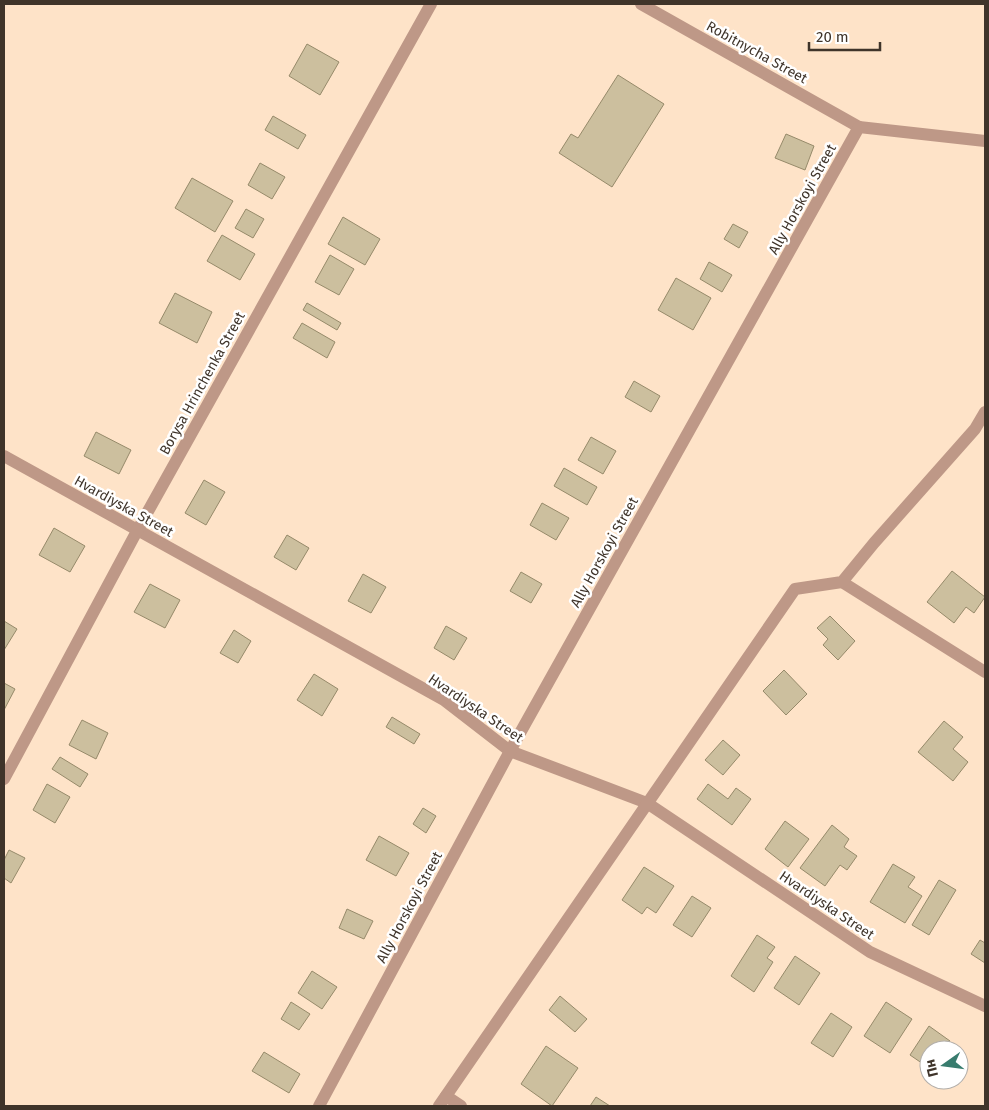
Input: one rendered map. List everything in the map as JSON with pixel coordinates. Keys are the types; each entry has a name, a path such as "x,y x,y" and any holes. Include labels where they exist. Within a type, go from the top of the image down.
{"street":[{"name":"Borysa Hrinchenka Street","path":"4,779 137,531 431,4"},
{"name":"Robitnycha Street","path":"640,4 859,127"},
{"path":"859,127 985,141"},
{"name":"Ally Horskoyi Street","path":"319,1106 510,751 859,127"},
{"path":"842,582 975,429 985,412"},
{"name":"Hvardiyska Street","path":"4,456 444,700 510,751 647,803 870,952 985,1006"},
{"path":"461,1106 443,1101 795,589 842,582 985,672"}],"building":[{"path":"307,44 339,62 320,95 289,76"},
{"path":"618,75 664,104 612,187 559,153 571,134 578,138"},
{"path":"273,116 306,135 298,149 265,130"},
{"path":"786,134 814,146 805,170 775,158"},
{"path":"260,163 285,177 272,199 248,185"},
{"path":"192,178 233,201 215,232 175,208"},
{"path":"246,209 264,219 253,238 235,228"},
{"path":"343,217 380,239 365,265 328,244"},
{"path":"733,224 748,232 739,248 724,239"},
{"path":"222,235 255,254 240,280 207,261"},
{"path":"330,255 354,269 339,295 315,282"},
{"path":"709,262 732,275 722,292 700,279"},
{"path":"676,278 711,298 693,330 658,310"},
{"path":"175,293 212,312 197,343 159,323"},
{"path":"307,303 341,323 337,330 303,310"},
{"path":"302,323 335,342 327,358 293,338"},
{"path":"634,381 660,396 651,412 625,397"},
{"path":"96,432 131,450 119,474 84,456"},
{"path":"591,437 616,451 603,474 578,460"},
{"path":"564,468 597,487 587,505 554,486"},
{"path":"204,480 225,492 206,525 185,513"},
{"path":"542,503 569,518 556,540 530,525"},
{"path":"54,528 85,546 70,572 39,555"},
{"path":"287,535 309,548 296,570 274,557"},
{"path":"952,571 985,597 974,613 966,607 954,623 927,602"},
{"path":"521,572 542,584 531,603 510,591"},
{"path":"363,574 386,587 371,613 348,601"},
{"path":"150,584 180,600 165,628 134,612"},
{"path":"830,616 855,641 838,660 823,645 828,639 817,628"},
{"path":"4,621 17,629 4,650"},
{"path":"446,626 467,638 454,660 434,648"},
{"path":"234,630 251,641 238,663 220,653"},
{"path":"784,670 807,694 786,715 763,691"},
{"path":"314,674 338,689 322,716 297,700"},
{"path":"4,683 15,689 4,710"},
{"path":"392,717 420,734 414,744 386,727"},
{"path":"82,720 108,733 96,759 69,745"},
{"path":"944,721 963,737 953,749 968,762 953,781 918,752"},
{"path":"723,740 740,755 723,775 705,760"},
{"path":"60,757 88,774 80,787 52,769"},
{"path":"47,784 70,797 55,823 33,810"},
{"path":"708,784 728,799 736,788 751,799 732,825 697,799"},
{"path":"423,808 436,816 426,833 413,824"},
{"path":"785,821 809,839 788,867 765,849"},
{"path":"832,825 849,839 844,847 857,856 847,870 840,865 825,886 800,868"},
{"path":"379,836 409,853 396,876 366,860"},
{"path":"9,850 25,858 11,883 4,878 4,860"},
{"path":"893,864 915,877 908,887 922,896 905,923 870,902"},
{"path":"644,867 674,886 656,913 647,907 642,914 622,900"},
{"path":"939,880 956,890 929,935 912,925"},
{"path":"692,896 711,908 692,937 673,925"},
{"path":"347,909 373,921 364,939 339,928"},
{"path":"757,935 775,947 767,958 773,962 754,992 731,976"},
{"path":"980,940 985,943 985,963 971,954"},
{"path":"795,956 820,973 799,1005 774,988"},
{"path":"312,971 337,987 322,1009 298,993"},
{"path":"560,996 587,1019 575,1032 549,1010"},
{"path":"291,1002 310,1014 299,1030 281,1019"},
{"path":"886,1002 912,1019 890,1053 864,1036"},
{"path":"831,1013 852,1027 833,1057 811,1043"},
{"path":"929,1026 949,1040 920,1040"},
{"path":"919,1041 919,1061 910,1055"},
{"path":"546,1046 578,1068 552,1106 521,1084"},
{"path":"264,1052 300,1074 289,1093 252,1071"},
{"path":"596,1097 610,1106 590,1106"}]}
